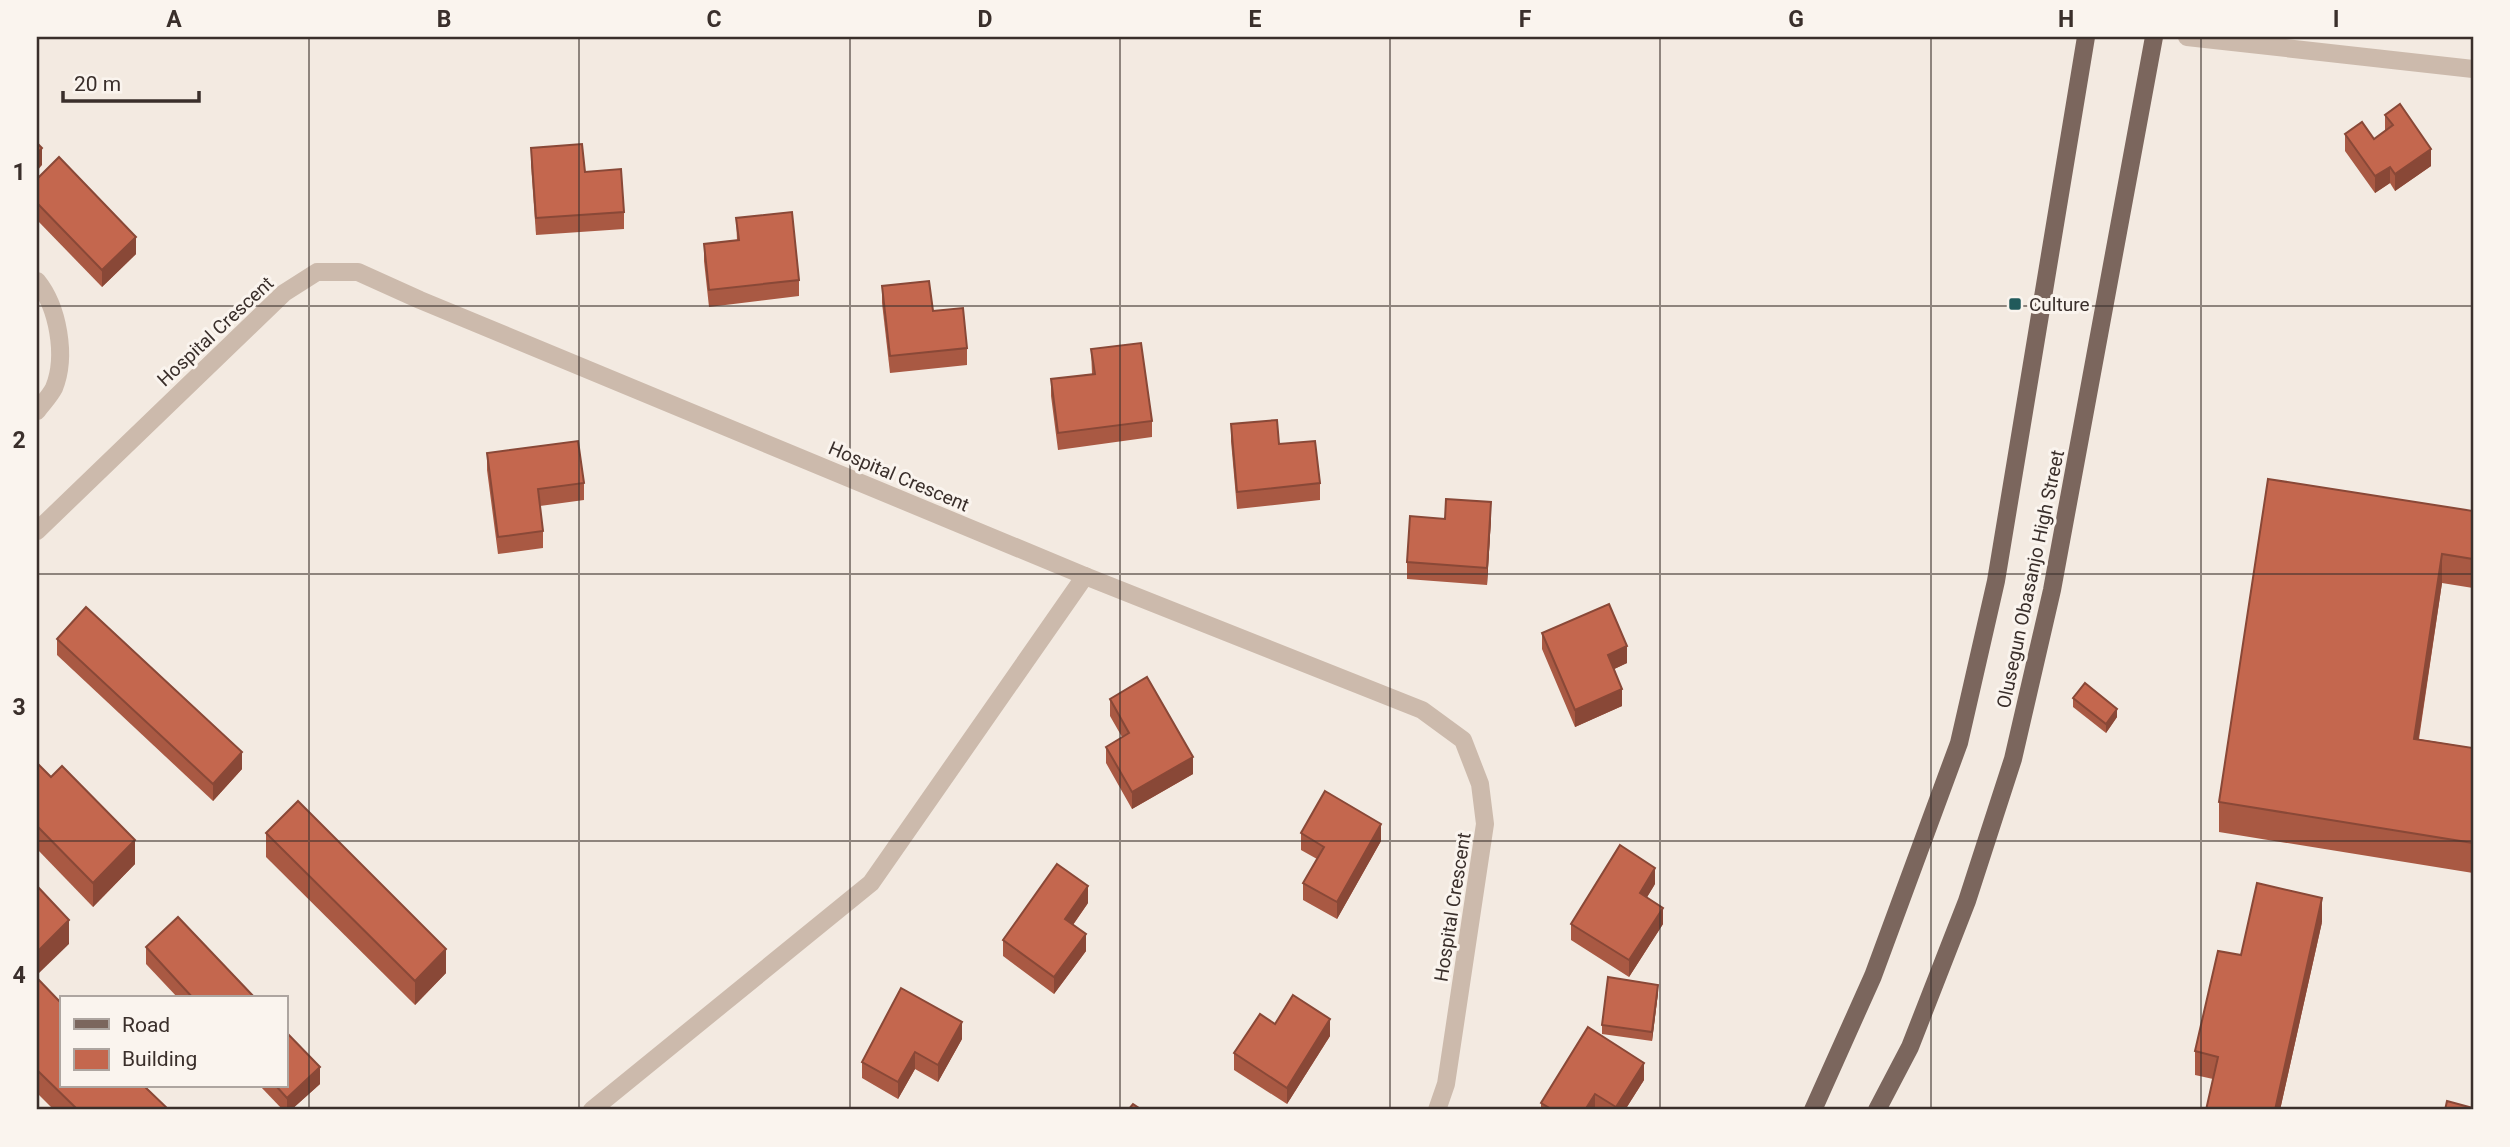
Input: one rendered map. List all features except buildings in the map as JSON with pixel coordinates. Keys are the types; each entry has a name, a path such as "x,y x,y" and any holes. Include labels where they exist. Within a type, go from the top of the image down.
{"main road":[{"name":"Olusegun Obasanjo High Street","path":"1814,1110 1872,976 1959,743 1996,581 2086,37"},
{"name":"Olusegun Obasanjo High Street","path":"1877,1110 1910,1047 1967,901 2013,760 2052,590 2154,37"}],"street":[{"path":"2187,37 2473,69"},
{"name":"Hospital Crescent","path":"37,531 284,293 317,272 358,272 432,306 1085,576 1422,709 1463,740 1480,784 1485,824 1446,1084 1437,1110"},
{"path":"37,281 57,324 61,356 53,389 37,411"},
{"path":"592,1110 871,883 1085,576"}],"place":[{"name":"Culture","path":"2015,304"}]}
